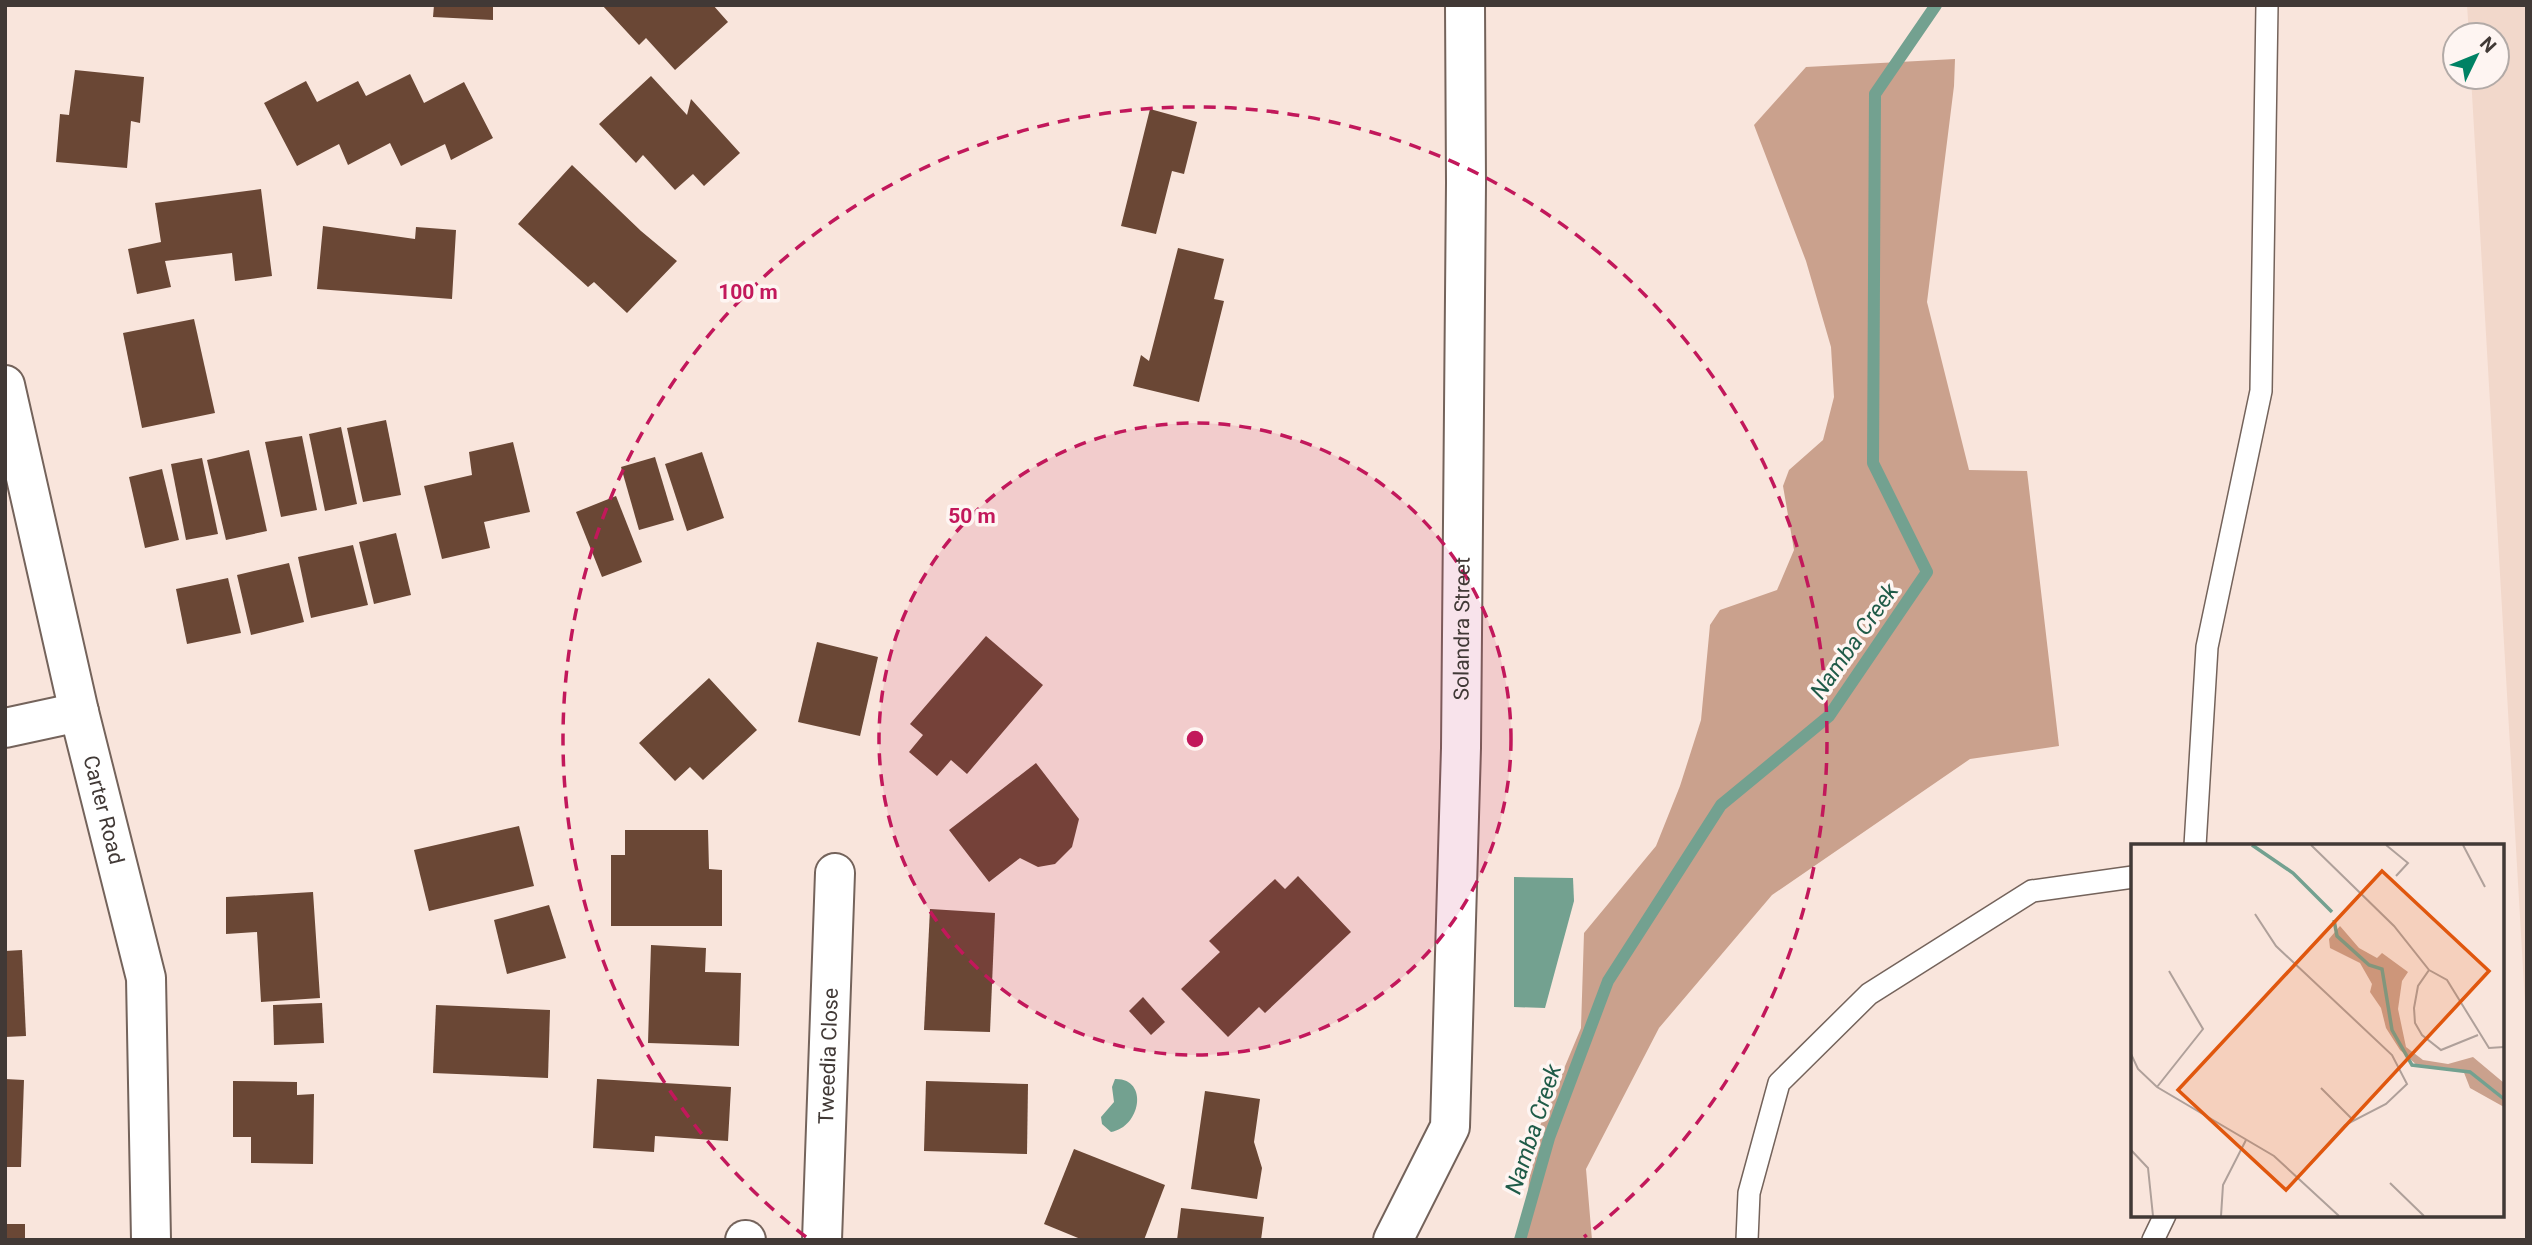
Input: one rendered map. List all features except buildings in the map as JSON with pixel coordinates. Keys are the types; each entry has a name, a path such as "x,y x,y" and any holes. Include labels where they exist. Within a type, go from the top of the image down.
{"street":[{"name":"Solandra Street","path":"1393,1240 1450,1126 1461,748 1465,5"},
{"name":"Carter Road","path":"5,385 79,712 146,978 151,1240"},
{"path":"5,728 79,712"},
{"name":"Tweedia Close","path":"822,1240 835,873"}],"lane":[{"path":"2195,844 2207,647 2261,391 2267,5"},
{"path":"1746,1240 1749,1193 1779,1083 1869,994 2032,891 2131,877"},
{"path":"2153,1240 2164,1217"}],"shaded area":[{"path":"2467,5 2527,5 2527,1037 2472,91 2511,91 2511,21 2468,21"},
{"path":"1955,59 1927,302 1969,470 2027,471 2059,746 1970,759 1772,895 1659,1028 1586,1169 1592,1240 1524,1240 1532,1145 1581,1028 1584,933 1656,846 1680,786 1701,720 1710,625 1720,610 1777,590 1794,550 1783,486 1789,470 1823,440 1834,397 1831,347 1806,261 1754,125 1806,67"},
{"path":"1514,877 1573,878 1574,901 1545,1008 1514,1007"},
{"path":"1115,1079 1126,1081 1133,1086 1137,1103 1129,1121 1111,1132 1102,1124 1101,1117 1114,1102 1112,1087"}],"waterway":[{"name":"Namba Creek","path":"1520,1240 1549,1138 1608,981 1721,805 1829,716 1927,572 1873,463 1875,94 1936,5"}]}
